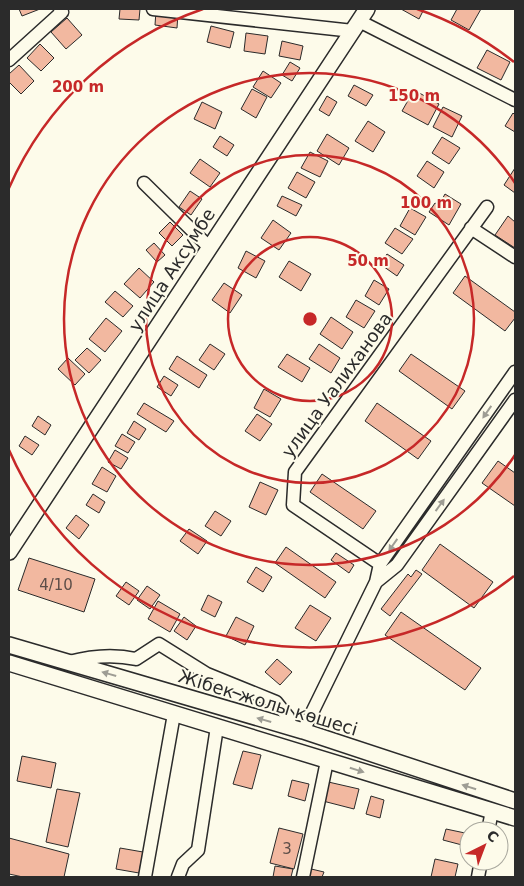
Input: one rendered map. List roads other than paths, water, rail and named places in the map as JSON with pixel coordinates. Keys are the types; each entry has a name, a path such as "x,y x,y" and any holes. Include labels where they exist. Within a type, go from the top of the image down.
{"main road":[{"name":"улица Аксумбе","path":"9,552 360,20"},
{"name":"Жібек жолы көшесі","path":"9,645 297,729 515,801"},
{"path":"9,663 515,818"}],"street":[{"path":"9,60 62,12 60,9"},
{"path":"153,9 360,20 515,100"},
{"path":"144,182 210,248"},
{"name":"улица Уалиханова","path":"380,564 293,505 295,472 487,206"},
{"path":"471,228 515,257"},
{"path":"69,662 84,658 121,656 136,659 160,644 207,674 276,702 297,729 376,582 380,564 515,372"},
{"path":"376,582 397,566 515,400"},
{"path":"146,877 174,714"},
{"path":"178,877 183,864 198,850 217,727"},
{"path":"303,877 327,761"},
{"path":"490,821 492,811"}]}
